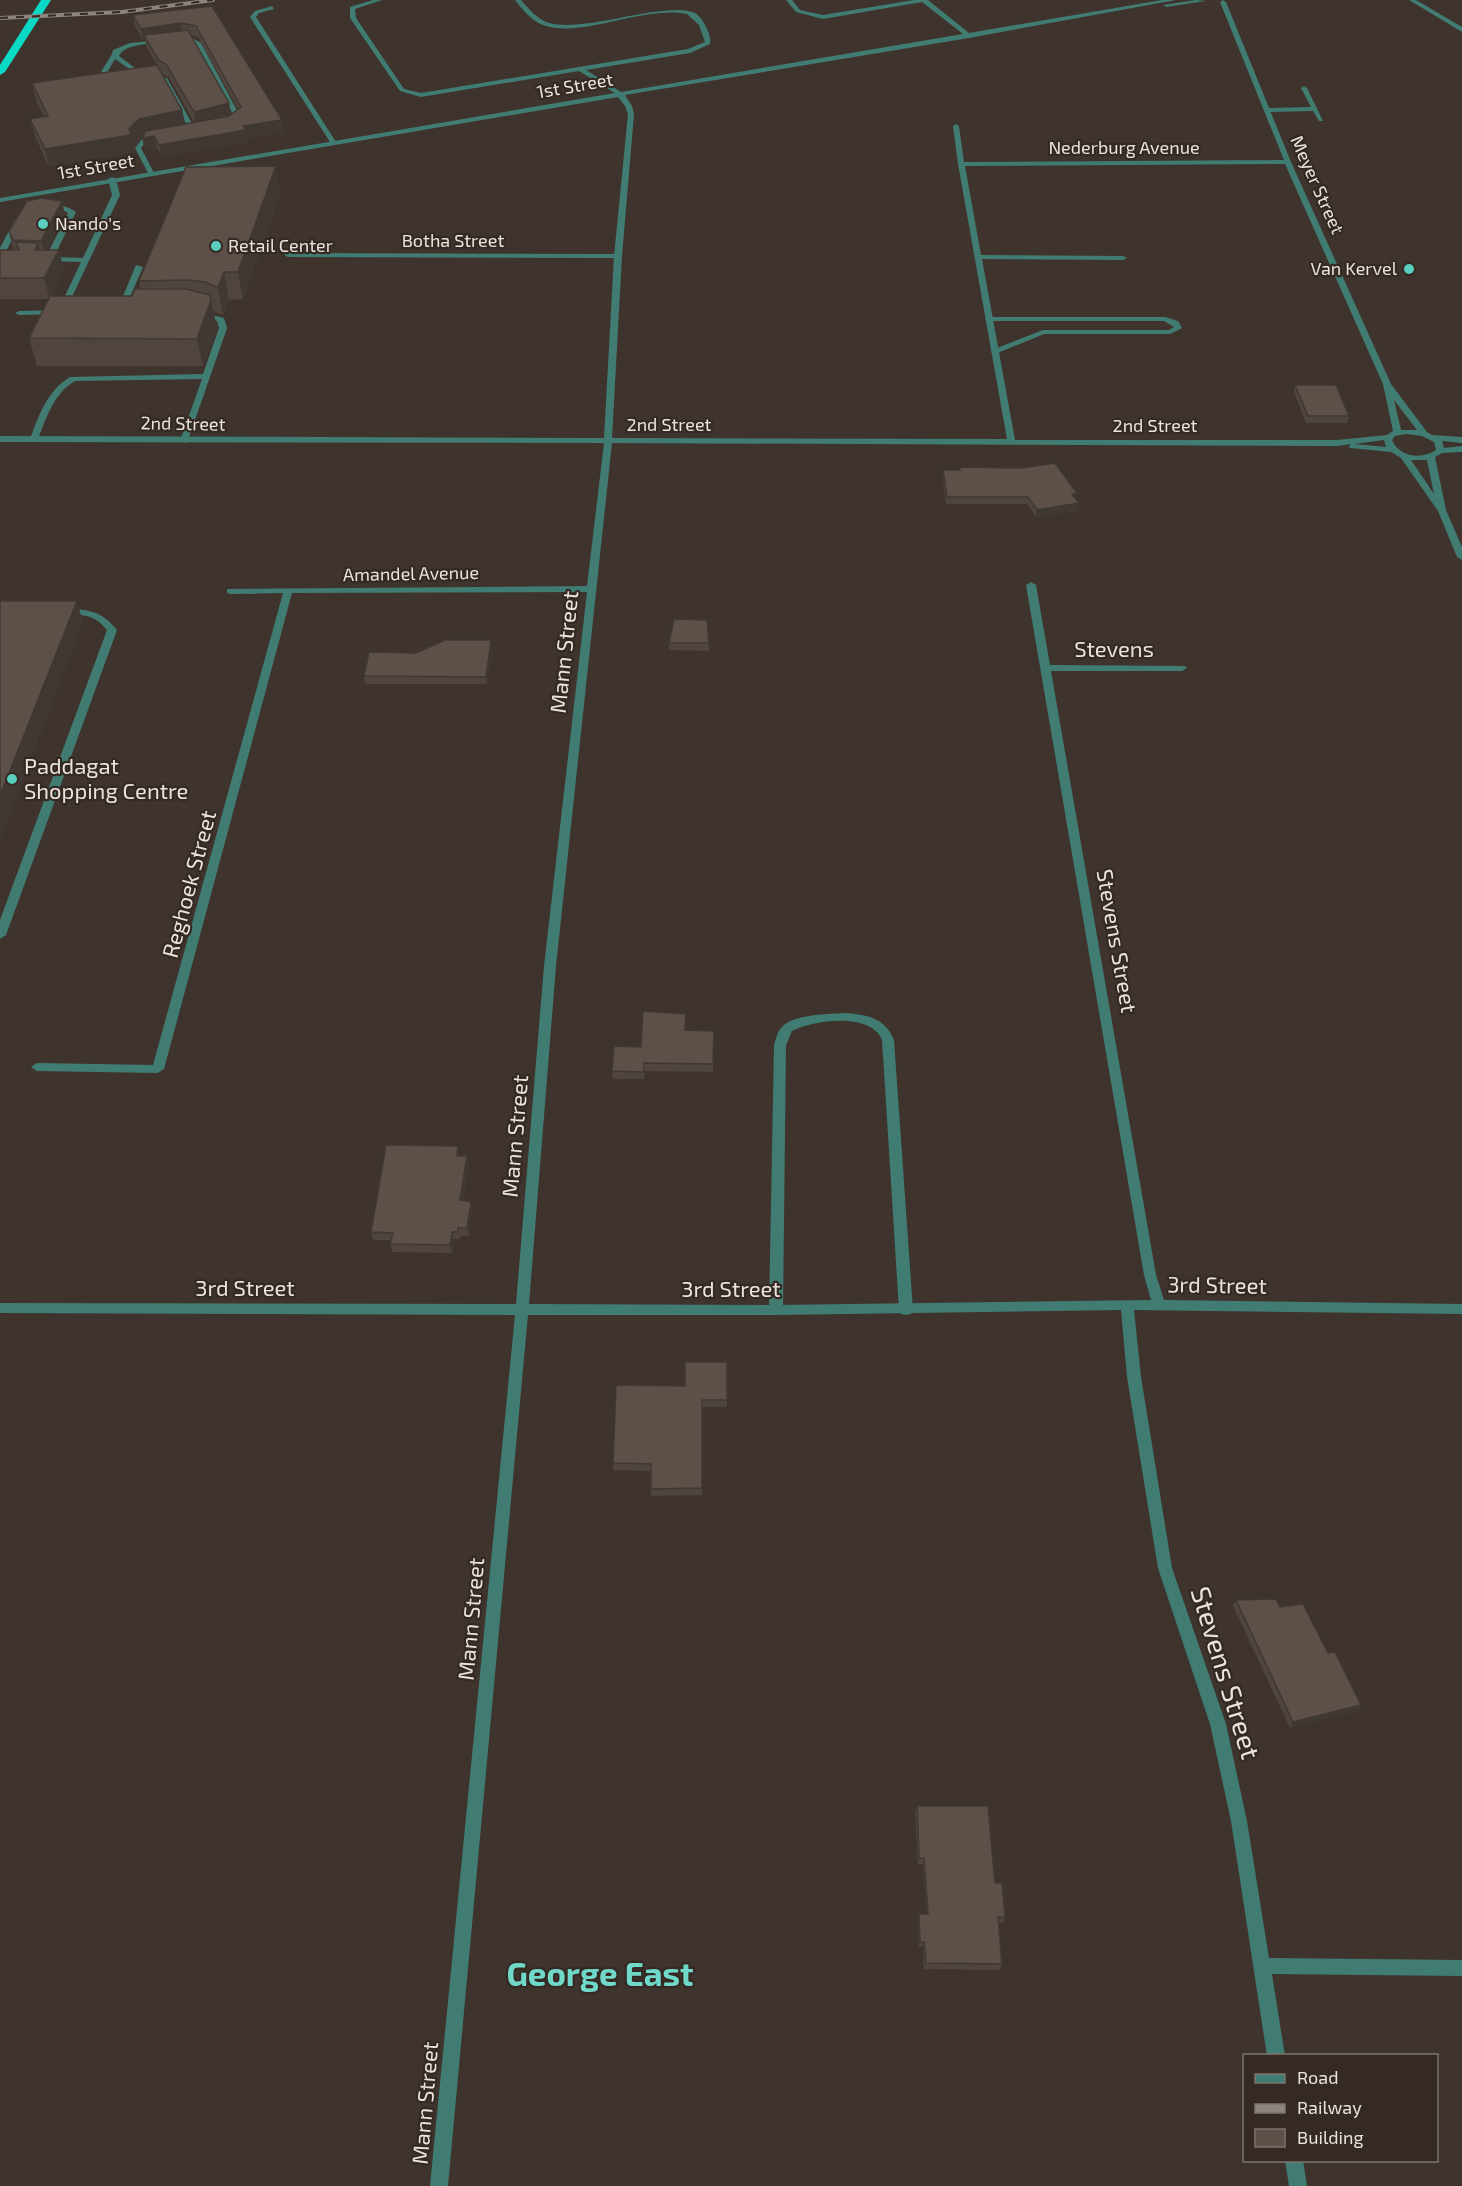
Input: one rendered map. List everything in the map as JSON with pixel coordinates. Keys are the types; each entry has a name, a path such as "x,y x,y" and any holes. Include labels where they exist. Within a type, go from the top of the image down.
{"highway":[{"path":"0,72 44,3"}],"street":[{"path":"379,0 355,5 352,8 353,18 396,84 409,93 429,94 690,51 708,43 708,36 696,16 684,11 663,11 567,27 541,23 518,0"},
{"path":"789,0 798,11 823,17 924,0 969,36"},
{"name":"1st Street","path":"1156,5 1173,0"},
{"path":"1412,0 1462,30"},
{"name":"Meyer Street","path":"1204,1 1220,11 1235,30"},
{"name":"1st Street","path":"0,200 112,179 1156,5 1226,1"},
{"name":"Meyer Street","path":"1226,1 1235,30 1288,162 1388,384 1428,435 1438,441 1440,451"},
{"path":"273,8 257,12 253,17 333,142"},
{"path":"124,79 109,80 101,77 115,51 135,44 183,38 194,39 238,118 235,122 221,125"},
{"path":"115,51 116,57 133,69 156,75 169,84 192,129"},
{"path":"580,69 619,94"},
{"path":"135,78 156,75"},
{"path":"1304,88 1321,120"},
{"name":"Mann Street","path":"439,2186 522,1310 550,966 608,441 618,256 631,114 630,106 619,94"},
{"path":"1267,110 1315,109"},
{"path":"956,126 1011,441"},
{"path":"183,131 202,128"},
{"path":"151,173 138,148 145,139 164,134"},
{"name":"Nederburg Avenue","path":"961,164 1288,162"},
{"path":"87,302 67,300 116,195 112,179"},
{"path":"42,207 66,208 72,212 49,259"},
{"path":"10,259 0,256 21,214"},
{"name":"Botha Street","path":"288,255 618,256"},
{"path":"978,257 1123,258"},
{"path":"39,259 86,260"},
{"path":"102,302 116,301 126,297 139,267"},
{"path":"19,313 65,312"},
{"path":"184,441 223,328 221,320 215,316 192,312"},
{"path":"989,319 1165,319 1175,323 1178,328 1170,332 1039,333 995,352"},
{"path":"34,439 48,402 60,387 73,379 207,376"},
{"name":"Meyer Street","path":"1388,384 1393,435 1388,443 1392,450"},
{"name":"2nd Street","path":"1337,443 1393,435 1428,435"},
{"path":"1428,435 1462,440"},
{"name":"2nd Street","path":"0,439 1337,443 1392,450"},
{"path":"1403,456 1431,457 1440,451 1462,449"},
{"path":"1392,450 1403,456 1442,511"},
{"path":"1431,457 1442,511 1462,558"},
{"name":"Stevens Street","path":"1031,585 1150,1275 1159,1305"},
{"name":"Amandel Avenue","path":"230,591 592,589"},
{"name":"Reghoek Street","path":"37,1067 158,1069 288,592"},
{"path":"0,935 112,630 101,616 92,612 58,612"},
{"name":"Stevens","path":"1046,668 1182,668"},
{"path":"776,1310 780,1045 785,1031 790,1027 806,1021 832,1018 861,1019 876,1023 888,1040 906,1310"},
{"name":"Stevens Street","path":"1127,1305 1134,1377 1165,1568 1218,1724 1239,1821 1276,2054"},
{"name":"3rd Street","path":"0,1308 906,1310 1159,1305 1462,1309"},
{"path":"1262,1966 1462,1968"},
{"path":"1294,2162 1298,2186"}],"building":[{"path":"212,6 282,120 243,126 246,130 159,145 154,136 142,138 146,131 229,116 241,107 196,26 181,23 141,29 133,15"},
{"path":"188,30 229,103 194,112 166,64 159,61 144,35"},
{"path":"157,65 182,110 139,119 129,129 131,135 45,149 30,119 48,116 32,83"},
{"name":"Retail Center","path":"276,166 238,272 224,272 218,288 206,282 187,280 139,281 186,167"},
{"path":"41,198 62,201 41,241 13,240 9,231 27,201"},
{"path":"16,242 38,243 35,250 59,250 44,278 0,278 0,250 19,250"},
{"path":"135,289 186,289 210,295 211,300 197,339 29,338 50,296 132,296"},
{"path":"1295,385 1336,385 1349,416 1308,416"},
{"path":"1055,463 1077,493 1072,494 1079,503 1037,510 1028,497 947,497 943,470 960,470 960,467 1022,468"},
{"name":"Paddagat Shopping Centre","path":"0,601 77,601 0,796"},
{"path":"674,619 707,620 709,643 669,643"},
{"path":"445,640 491,640 486,677 364,676 369,652 416,653"},
{"path":"643,1011 686,1014 685,1030 714,1031 713,1064 644,1063 644,1072 612,1071 614,1046 641,1047"},
{"path":"386,1145 458,1146 457,1156 467,1156 460,1200 471,1202 467,1228 458,1228 458,1232 452,1232 450,1245 390,1244 393,1233 371,1232"},
{"path":"685,1362 727,1362 727,1400 702,1400 702,1488 651,1489 651,1464 613,1463 616,1385 685,1386"},
{"path":"1276,1599 1280,1607 1303,1604 1328,1653 1335,1652 1361,1705 1293,1722 1236,1600"},
{"path":"917,1806 988,1806 995,1883 1002,1883 1005,1917 998,1917 1002,1964 926,1963 924,1942 920,1942 919,1914 928,1914 924,1858 919,1858"}],"railway":[{"path":"0,18 122,12 213,0"}],"place":[{"name":"Nando's","path":"43,224"},
{"name":"Retail Center","path":"216,246"},
{"name":"Van Kervel","path":"1409,269"},
{"name":"Paddagat Shopping Centre","path":"12,779"}],"district":[{"name":"George East","path":"600,1974"}]}
